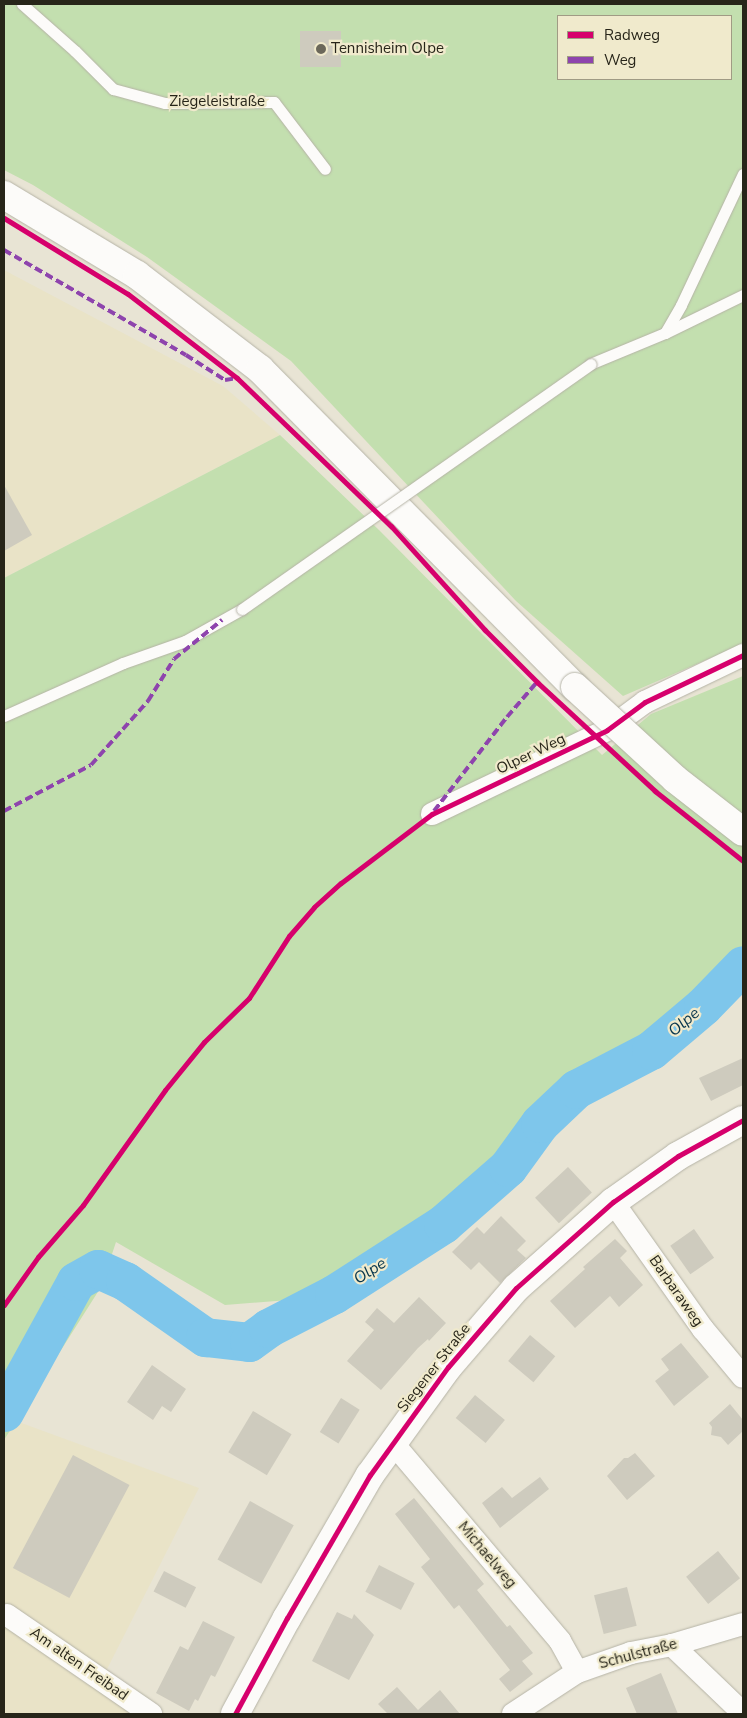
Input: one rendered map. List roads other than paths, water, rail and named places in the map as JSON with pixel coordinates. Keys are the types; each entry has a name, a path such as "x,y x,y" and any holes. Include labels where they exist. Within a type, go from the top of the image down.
{"main road":[{"path":"4,195 136,276 260,369 575,686 675,779 743,832"},
{"name":"Siegener Straße","path":"235,1714 360,1492 392,1442 448,1367 516,1288 613,1202 678,1156 743,1120"}],"street":[{"name":"Olper Weg","path":"432,814 608,730 646,702 743,655"},
{"name":"Barbaraweg","path":"613,1202 703,1330 743,1377"},
{"name":"Michaelweg","path":"392,1442 560,1641 577,1672"},
{"name":"Am alten Freibad","path":"7,1615 152,1714"},
{"name":"Schulstraße","path":"513,1714 577,1672 631,1653 672,1645 743,1624"},
{"path":"672,1645 743,1713"}],"lane":[{"name":"Ziegeleistraße","path":"22,4 75,51 113,90 165,103 274,102 325,169"},
{"path":"665,332 681,305 743,174"},
{"path":"4,716 123,663 186,641 242,609 590,364 665,332 743,295"}],"waterway":[{"name":"Olpe","path":"4,1412 76,1281 98,1269 125,1281 205,1337 249,1342 268,1328 334,1294 443,1224 508,1167 540,1123 576,1089 651,1050 703,1006 743,965"}],"place":[{"name":"Tennisheim Olpe","path":"321,49"}]}
